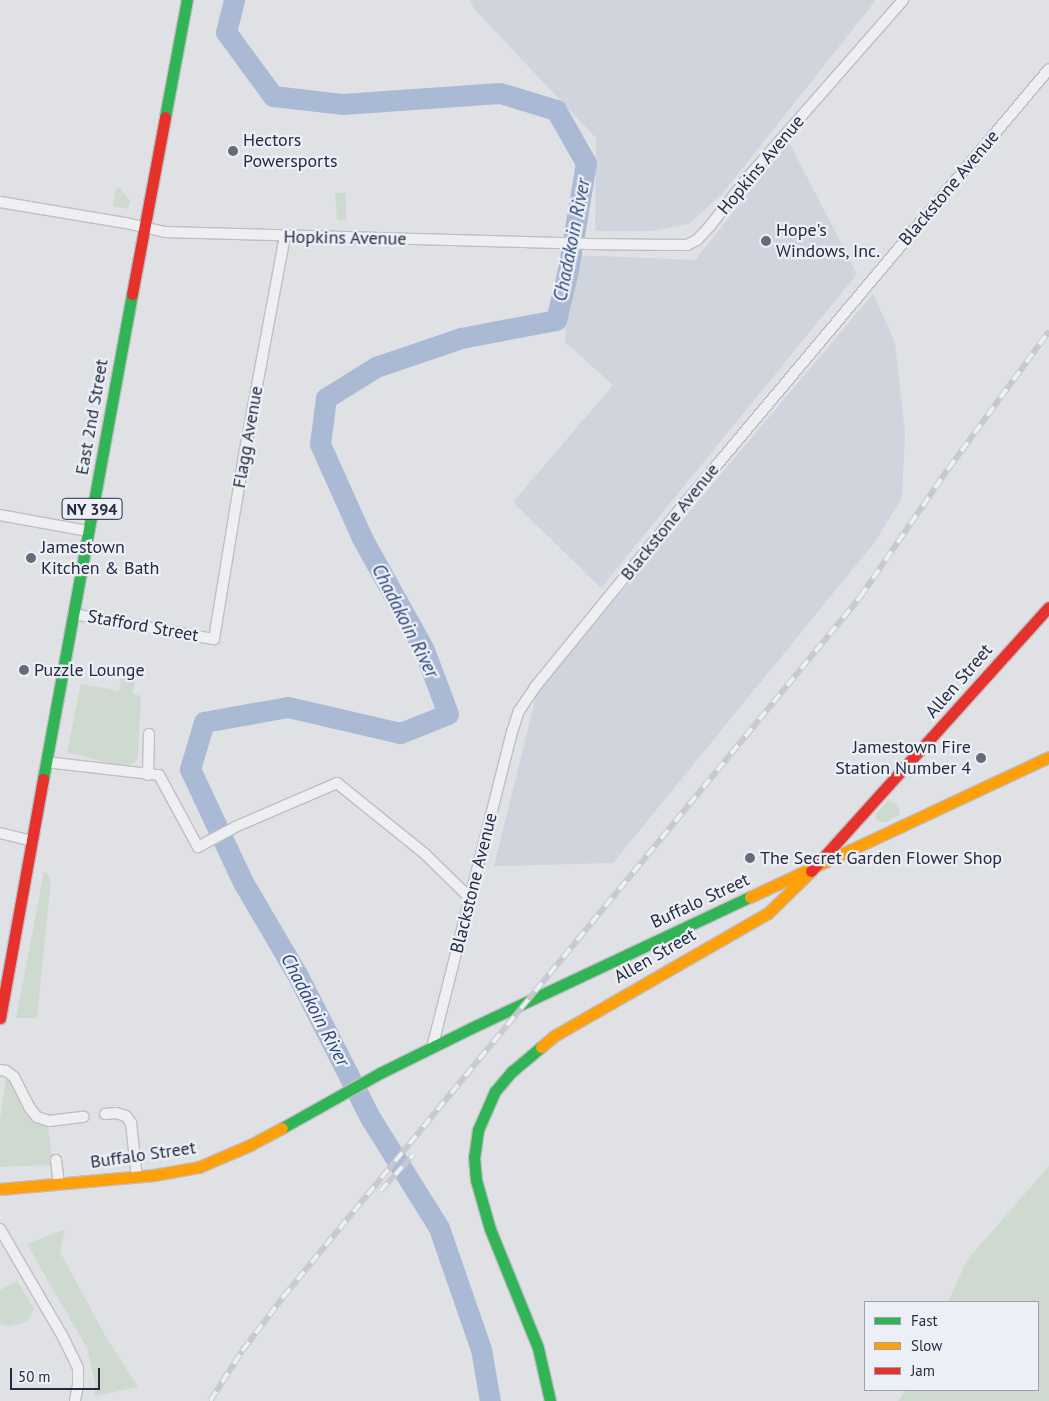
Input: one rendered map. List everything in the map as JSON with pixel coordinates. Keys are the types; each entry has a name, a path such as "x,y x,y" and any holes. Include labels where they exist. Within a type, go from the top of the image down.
{"street":[{"name":"East 2nd Street","path":"0,1018 187,0"},
{"name":"Hopkins Avenue","path":"0,202 165,232 580,244 688,244 697,240 903,0"},
{"name":"Blackstone Avenue","path":"432,1048 512,732 520,711 535,687 704,479 1049,69"},
{"name":"Flagg Avenue","path":"214,639 244,455 285,236"},
{"path":"0,515 88,531"},
{"name":"Allen Street","path":"550,1401 538,1348 480,1200 474,1157 478,1130 484,1113 496,1091 512,1071 554,1036 757,919 780,902 818,864 1049,607"},
{"name":"Stafford Street","path":"73,614 214,639"},
{"path":"148,775 149,734"},
{"name":"Buffalo Street","path":"0,1189 138,1177 199,1167 250,1145 335,1097 432,1048 745,898 1049,757"},
{"path":"46,762 159,775 198,847 236,827 336,783 425,854 470,898"},
{"path":"0,834 32,841"},
{"path":"745,898 755,902 759,910 757,919"},
{"path":"0,1070 6,1071 14,1077 29,1107 37,1118 49,1121 84,1118"},
{"path":"105,1114 116,1113 126,1116 130,1123 138,1177"},
{"path":"56,1160 59,1184"},
{"path":"0,1229 62,1335 78,1368 78,1385 75,1401"}],"shaded area":[{"path":"469,0 876,0 723,193 689,224 651,231 595,231 596,138 475,10"},
{"path":"789,142 857,274 601,588 513,502 613,385 565,342 571,255 695,260"},
{"path":"119,188 130,200 128,209 113,206 116,189"},
{"path":"335,193 346,193 346,221 337,220"},
{"path":"873,294 895,342 905,433 902,498 874,543 613,863 494,866 537,692"},
{"path":"121,674 135,679 133,694 141,696 138,758 134,763 124,767 67,752 81,684 119,691"},
{"path":"889,799 899,806 900,814 886,822 880,822 876,819 876,814"},
{"path":"44,872 47,873 51,880 37,1018 16,1018"},
{"path":"6,1078 14,1085 26,1114 34,1122 48,1126 53,1165 0,1167 0,1119"},
{"path":"1049,1166 1049,1401 898,1401 905,1391 1039,1391 1039,1301 948,1301 967,1260"},
{"path":"65,1229 60,1252 106,1337 138,1387 94,1396 95,1383 87,1348 27,1244"},
{"path":"17,1281 34,1309 27,1322 9,1326 0,1324 0,1290"}],"waterway":[{"name":"Chadakoin River","path":"234,0 226,32 273,96 342,104 500,93 556,110 586,163 568,270 556,320 461,338 376,367 326,398 320,444 362,538 424,650 448,714 400,733 288,707 204,722 190,769 243,882 298,976 371,1119 439,1228 481,1349 490,1401"}],"railway":[{"path":"210,1401 242,1351 283,1297 860,597 948,469 1049,331"},
{"path":"380,1191 413,1155"}],"traffic: fast":[{"path":"165,117 187,0"},
{"path":"43,779 132,294"},
{"path":"282,1128 380,1073 471,1028 750,897"},
{"path":"541,1047 512,1071 495,1091 478,1130 474,1157 476,1180 490,1229 538,1348 550,1401"}],"traffic: slow":[{"path":"750,897 1049,757"},
{"path":"541,1047 554,1036 768,913 811,871"},
{"path":"0,1189 154,1175 199,1167 250,1145 282,1128"}],"traffic: jam":[{"path":"132,294 165,117"},
{"path":"811,871 1049,607"},
{"path":"0,1018 43,779"}],"place":[{"name":"Hectors Powersports","path":"233,151"},
{"name":"Hope's Windows, Inc.","path":"766,241"},
{"name":"Jamestown Kitchen & Bath","path":"31,558"},
{"name":"Puzzle Lounge","path":"24,670"},
{"name":"Jamestown Fire Station Number 4","path":"981,758"},
{"name":"The Secret Garden Flower Shop","path":"750,858"}]}
